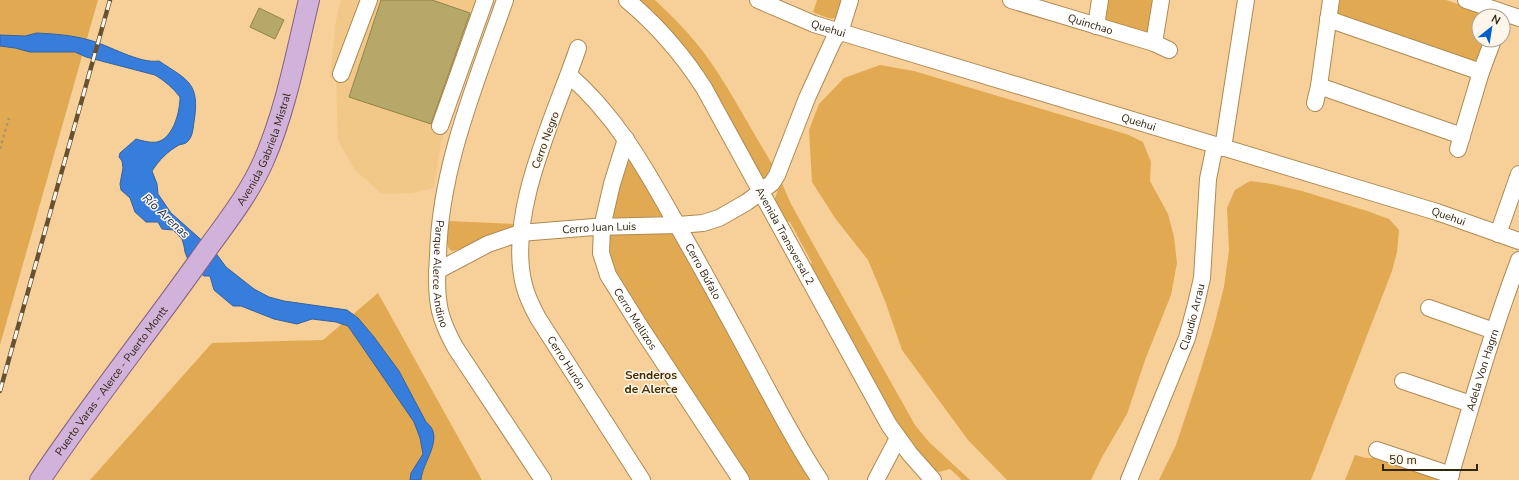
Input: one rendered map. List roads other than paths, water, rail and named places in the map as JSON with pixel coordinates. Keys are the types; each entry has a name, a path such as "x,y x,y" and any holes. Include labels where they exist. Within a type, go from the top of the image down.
{"main road":[{"name":"Avenida Gabriela Mistral","path":"184,282 253,182 269,149 286,96 309,0"},
{"name":"Puerto Varas - Alerce - Puerto Montt","path":"40,480 73,431 184,282"}],"street":[{"path":"340,74 369,0"},
{"path":"440,126 485,0"},
{"name":"Parque Alerce Andino","path":"505,0 453,152 438,228 437,271 440,311 450,337 543,480"},
{"name":"Avenida Transversal 2","path":"627,0 657,27 688,64 719,113 827,314 898,438 933,480"},
{"name":"Quehui","path":"758,0 814,24 1437,212 1519,241"},
{"name":"Cerro Juan Luis","path":"437,271 488,244 520,233 602,227 703,223 718,218 747,202 772,183 777,175 793,131 815,79 831,46 840,32 850,0"},
{"name":"Quinchao","path":"1011,0 1154,43 1169,50"},
{"path":"1096,26 1100,0"},
{"path":"1154,43 1161,0"},
{"name":"Claudio Arrau","path":"1129,480 1187,338 1196,304 1202,278 1208,179 1219,146 1246,0"},
{"path":"1315,103 1319,86 1331,0"},
{"path":"1466,0 1496,8"},
{"path":"1328,19 1481,72"},
{"name":"Cerro Negro","path":"520,233 534,170 578,48"},
{"path":"1319,86 1460,142 1481,72 1490,48"},
{"name":"Cerro Búfalo","path":"569,74 601,106 641,161 678,225 788,427 820,480"},
{"name":"Cerro Mellizos","path":"626,139 612,184 602,227 601,253 608,274 641,328 741,480"},
{"path":"1498,234 1519,174"},
{"name":"Cerro Hurón","path":"520,233 521,274 527,297 642,480"},
{"name":"Adela Von Hagrn","path":"1450,477 1470,404 1519,260"},
{"path":"1429,308 1494,331"},
{"path":"1403,381 1470,404"},
{"path":"876,480 898,438"},
{"path":"1377,450 1450,477"}],"water":[{"name":"Río Arenas","path":"37,33 83,38 142,60 159,61 178,73 190,84 195,99 192,132 187,142 175,147 167,153 152,171 157,184 158,194 171,213 215,252 226,267 254,289 269,297 284,301 347,310 358,318 399,371 426,422 432,428 434,435 433,442 421,480 410,480 411,473 423,454 420,438 414,422 348,326 336,322 312,319 297,324 274,319 241,306 233,306 214,290 210,276 204,276 190,265 182,239 173,230 162,229 158,222 146,222 135,212 130,198 121,190 120,184 123,168 122,161 119,157 120,153 136,139 155,142 165,138 169,134 175,122 179,109 180,97 169,85 155,75 86,57 75,52 30,52 0,46 0,35 25,36"}],"railway":[{"path":"0,391 110,0"}],"district":[{"name":"Senderos de Alerce","path":"651,382"}]}
